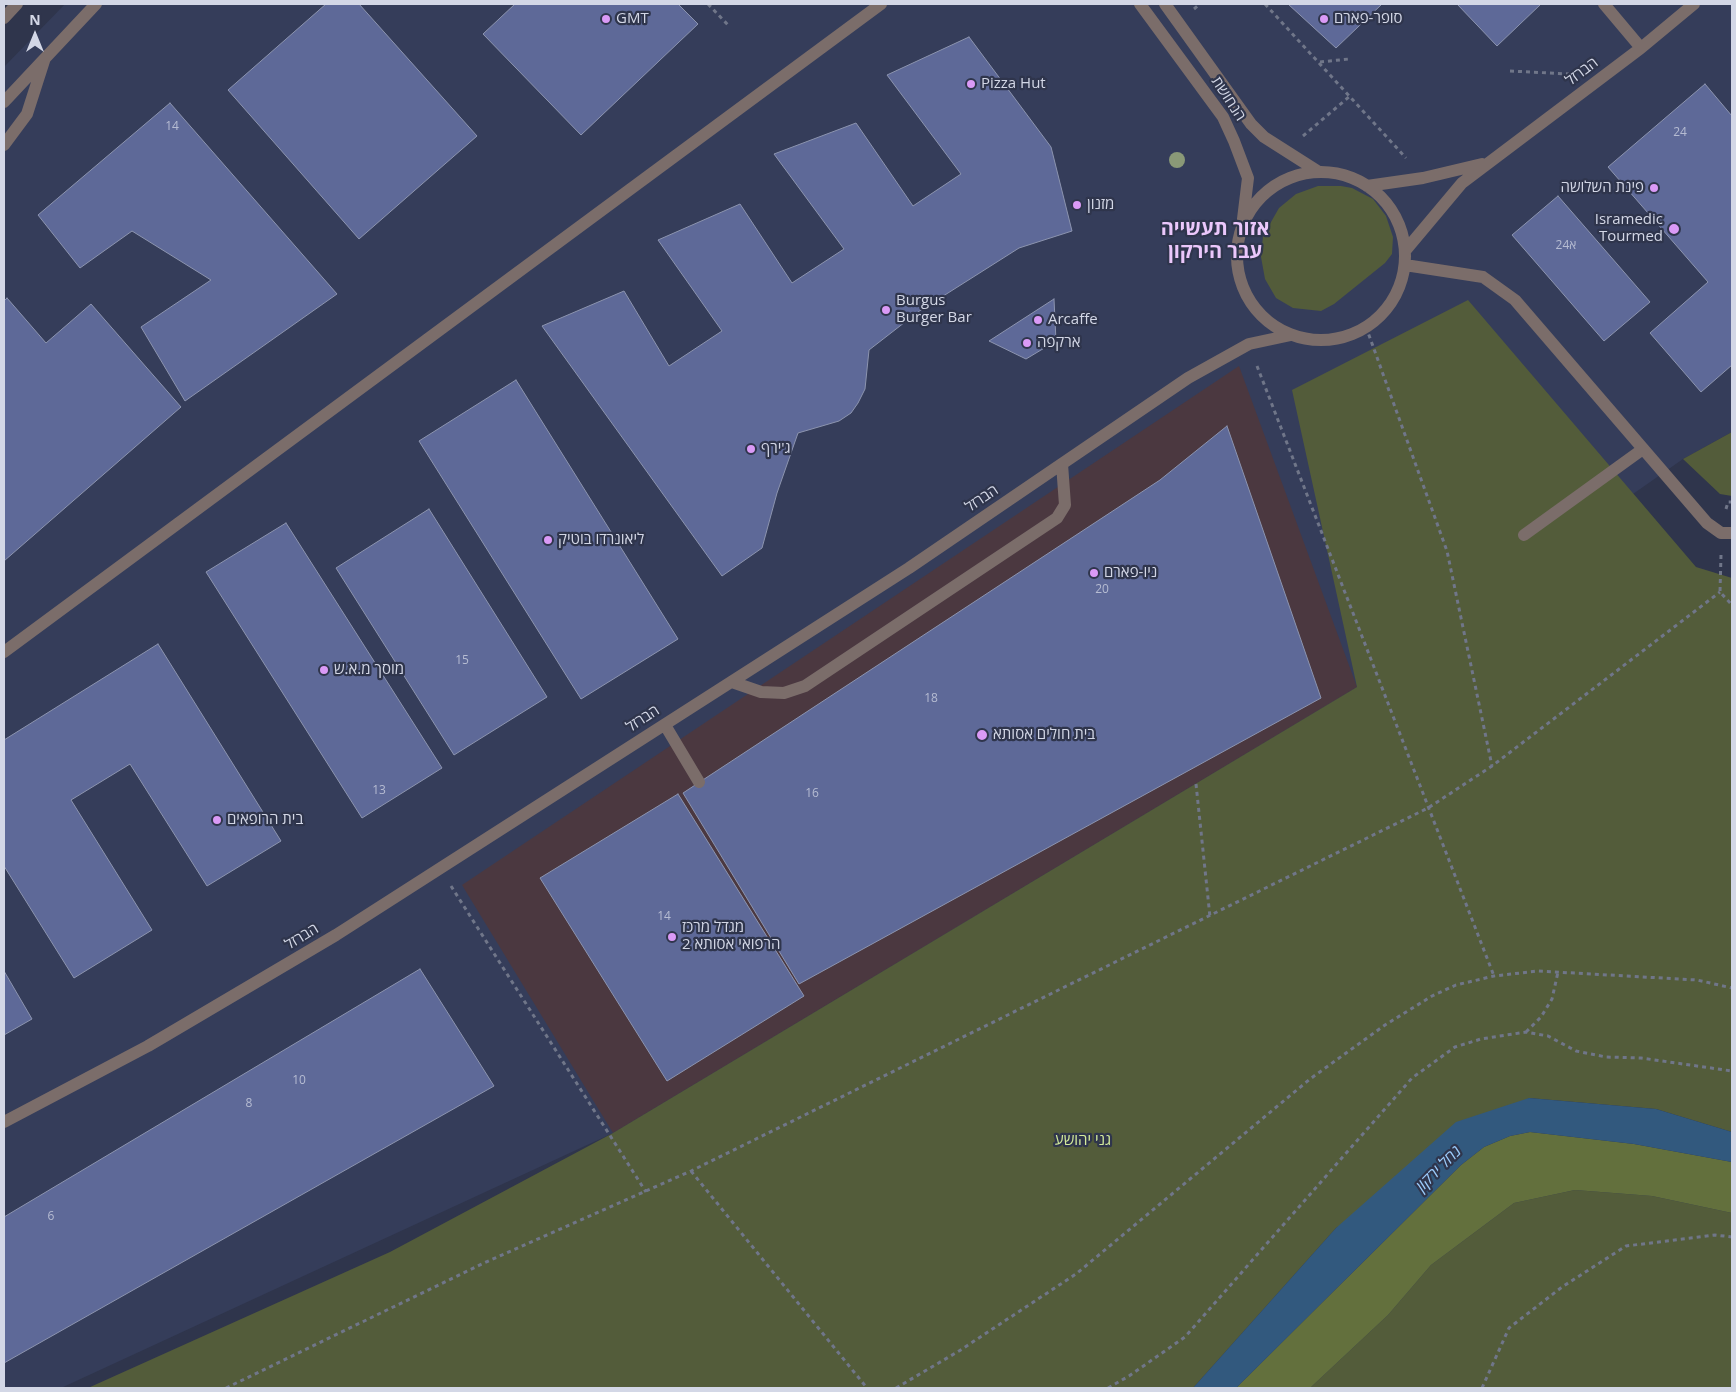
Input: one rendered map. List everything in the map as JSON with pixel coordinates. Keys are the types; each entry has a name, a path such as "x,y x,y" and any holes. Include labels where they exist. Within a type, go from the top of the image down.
{"street":[{"path":"4,18 17,4"},
{"path":"4,102 96,4"},
{"path":"4,652 881,4"},
{"name":"הנחושת","path":"1140,4 1223,117 1234,140 1248,178 1242,226"},
{"name":"הנחושת","path":"1165,4 1264,138 1319,172"},
{"path":"1604,4 1641,48"},
{"name":"הברזל","path":"1404,251 1462,183 1641,48 1694,4"},
{"path":"4,145 28,114 44,59"},
{"name":"הברזל","path":"1367,186 1423,178 1487,163"},
{"path":"1319,172 1344,175 1367,186 1377,194 1394,214 1399,226 1404,251 1404,265 1396,294 1382,313 1366,327 1351,334 1328,339 1306,339 1279,329 1258,312 1239,278 1237,252 1242,226 1248,213 1267,192 1291,178 1319,172"},
{"path":"1404,265 1483,277 1515,300 1707,523 1727,533"},
{"name":"הברזל","path":"4,1122 148,1046 336,935 909,568 1188,378 1249,344 1291,335"},
{"path":"1524,534 1644,449"},
{"path":"732,682 761,692 784,693 805,686 813,681 1057,518 1065,505 1062,464"},
{"path":"664,725 699,782"}],"path":[{"path":"708,4 729,26"},
{"path":"1265,4 1423,178"},
{"path":"1319,62 1349,59"},
{"path":"1510,71 1604,76"},
{"path":"1366,327 1447,551 1492,766"},
{"path":"1249,344 1494,976"},
{"path":"226,1388 484,1262 691,1171 1428,808 1492,766 1720,592 1727,533"},
{"path":"1720,592 1732,604"},
{"path":"1196,784 1210,917"},
{"path":"440,869 646,1192"},
{"path":"896,1388 966,1346 1076,1274 1284,1100 1385,1025 1432,996 1456,985 1494,976 1538,971 1697,980 1732,988"},
{"path":"1526,1032 1541,1017 1552,999 1558,972"},
{"path":"1108,1388 1129,1376 1185,1337 1412,1078 1455,1047 1481,1039 1526,1032 1548,1036 1576,1051 1606,1057 1641,1058 1732,1071"},
{"path":"691,1171 867,1388"},
{"path":"1482,1388 1509,1328 1562,1287 1626,1246 1715,1235 1732,1237"}],"shaded area":[{"path":"65,4 1732,4 1732,432 1683,459 1357,687 613,1133 61,1388 4,1388 4,67"},
{"name":"בית חולים אסותא","path":"1239,366 1357,687 613,1133 462,885"}],"green space":[{"path":"1318,186 1352,188 1373,199 1386,216 1393,237 1392,254 1385,263 1334,304 1321,311 1293,308 1276,298 1265,279 1261,257 1263,236 1279,208 1296,194"},
{"name":"גני יהושע","path":"1468,300 1696,567 1732,578 1732,1132 1656,1109 1529,1098 1336,1228 1193,1388 88,1388 390,1252 613,1133 1357,687 1292,390"},
{"path":"1732,432 1732,496 1720,494 1683,459"},
{"path":"1530,1132 1634,1144 1732,1162 1732,1213 1652,1196 1575,1190 1514,1203 1431,1265 1388,1315 1310,1388 1236,1388 1461,1165 1484,1147 1510,1136"},
{"path":"1575,1190 1652,1196 1732,1213 1732,1388 1310,1388 1388,1315 1431,1265 1514,1203"}],"water":[{"name":"נחל ירקון","path":"1529,1098 1656,1109 1732,1132 1732,1162 1634,1144 1530,1132 1510,1136 1484,1147 1461,1165 1236,1388 1193,1388 1336,1228 1456,1122"}],"building":[{"path":"326,4 359,4 477,136 359,239 228,90"},
{"path":"515,4 678,4 698,24 581,135 483,34"},
{"path":"1288,4 1382,4 1336,48"},
{"path":"1457,4 1541,4 1497,46"},
{"path":"969,37 1051,147 1072,231 1019,248 918,312 869,350 865,389 858,403 851,413 839,421 798,433 777,493 762,548 722,576 542,326 624,291 669,366 722,331 658,240 740,204 792,283 844,249 774,154 856,123 913,206 961,174 887,75"},
{"path":"1705,84 1732,116 1732,365 1701,392 1650,333 1708,282 1608,167"},
{"path":"170,103 337,294 185,401 141,327 211,280 132,231 80,268 38,215"},
{"path":"1558,196 1650,302 1604,341 1512,235"},
{"path":"7,298 46,343 91,304 181,407 4,561 4,301"},
{"name":"Arcaffe","path":"1054,299 1056,341 1026,359 989,341"},
{"name":"ליאונרדו בוטיק","path":"516,380 678,639 581,699 419,441"},
{"path":"1227,426 1321,698 799,984 683,793 1160,480"},
{"path":"429,509 547,697 454,755 336,568"},
{"name":"מוסך מ.א.ש","path":"286,523 442,768 362,818 206,572"},
{"name":"בית הרופאים","path":"158,644 281,841 207,886 130,764 71,800 152,930 74,978 4,866 4,740"},
{"name":"מגדל מרכז הרפואי אסותא 2","path":"678,794 804,996 667,1081 540,878"},
{"path":"420,969 494,1086 4,1363 4,1217"},
{"path":"4,971 32,1019 4,1035"}],"place":[{"name":"GMT","path":"606,19"},
{"name":"סופר-פארם","path":"1324,19"},
{"name":"Pizza Hut","path":"971,84"},
{"name":"פינת השלושה","path":"1654,188"},
{"name":"מזנון","path":"1077,205"},
{"name":"Isramedic Tourmed","path":"1674,229"},
{"name":"Burgus Burger Bar","path":"886,310"},
{"name":"Arcaffe","path":"1038,320"},
{"name":"ארקפה","path":"1027,343"},
{"name":"ג'ירף","path":"751,449"},
{"name":"ליאונרדו בוטיק","path":"548,540"},
{"name":"ניו-פארם","path":"1094,573"},
{"name":"מוסך מ.א.ש","path":"324,670"},
{"name":"בית חולים אסותא","path":"982,735"},
{"name":"בית הרופאים","path":"217,820"},
{"name":"מגדל מרכז הרפואי אסותא 2","path":"672,937"}],"district":[{"name":"אזור תעשייה עבר הירקון","path":"1215,240"}]}
